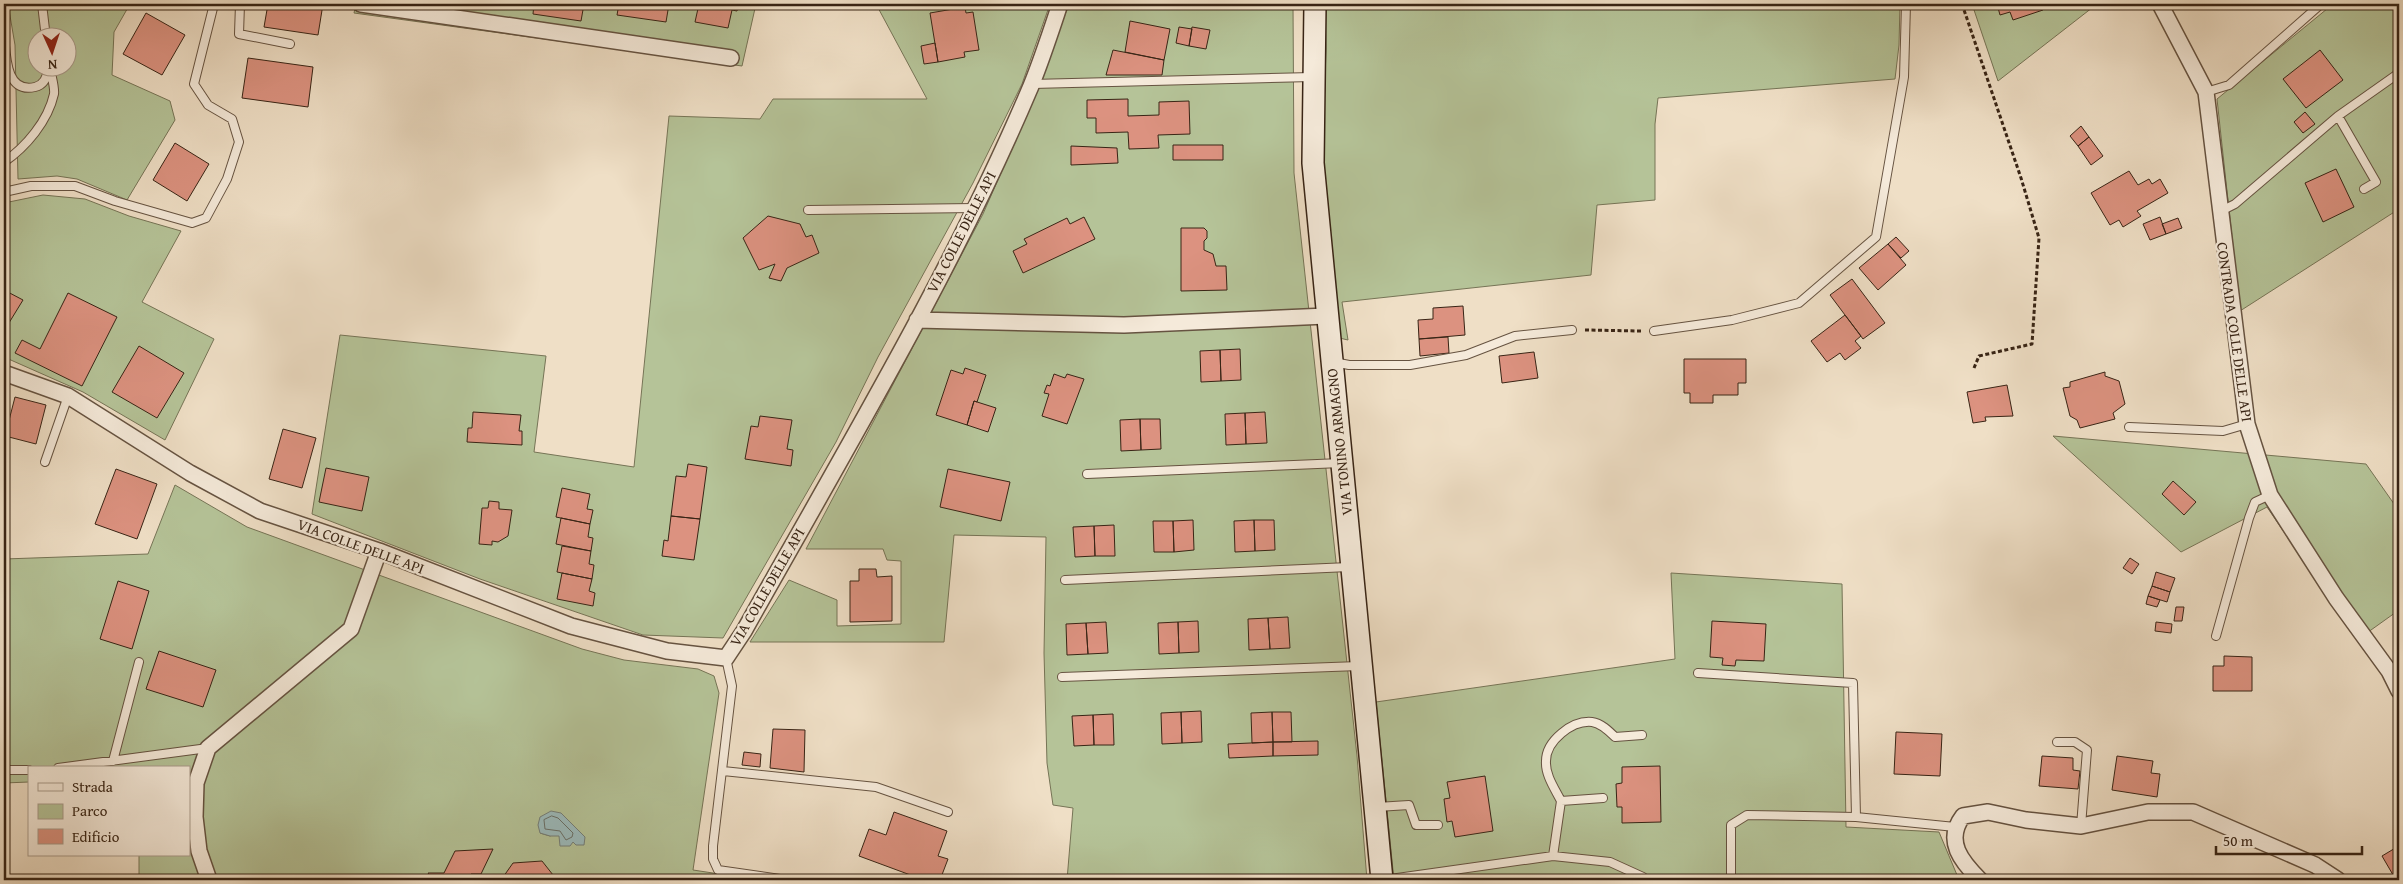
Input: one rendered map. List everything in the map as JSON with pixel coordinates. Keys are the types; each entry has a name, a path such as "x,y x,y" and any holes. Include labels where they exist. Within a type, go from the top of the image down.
{"street":[{"path":"361,4 453,10 730,58"},
{"name":"VIA COLLE DELLE API","path":"4,372 68,396 190,473 260,510 379,551 571,626 667,651 726,658 744,631 917,320 975,208 1032,84 1060,4"},
{"name":"VIA TONINO ARMAGNO","path":"1315,4 1313,163 1330,361 1382,880"},
{"name":"CONTRADA COLLE DELLE API","path":"2160,4 2206,92 2219,212 2247,424 2270,495 2399,690"},
{"path":"917,320 1124,325 1326,316"},
{"path":"209,880 200,852 196,817 196,783 208,748 352,629 379,551"},
{"path":"1980,880 1962,863 1956,844 1955,827 1963,816 1988,812 2026,820 2081,826 2148,812 2193,812 2227,825 2315,865 2338,880"}],"lane":[{"path":"42,4 45,28"},
{"path":"4,192 31,186 75,186 114,201 192,224 206,218 227,179 239,142 232,120 208,105 194,84 214,4"},
{"path":"240,4 239,34 290,44"},
{"path":"1654,331 1732,320 1799,303 1876,237 1904,77 1906,4"},
{"path":"2206,92 2229,85 2321,4"},
{"path":"4,34 9,74 16,84 25,88 38,87 47,78"},
{"path":"2219,212 2235,204 2338,116 2399,73"},
{"path":"1032,84 1315,77"},
{"path":"4,162 15,155 40,127 54,94 52,78"},
{"path":"2338,116 2376,182 2364,189"},
{"path":"808,210 975,208"},
{"path":"1330,361 1349,366 1410,364 1466,355 1515,336 1572,330"},
{"path":"45,462 68,396"},
{"path":"2129,427 2223,431 2247,424"},
{"path":"1087,474 1341,463"},
{"path":"2216,636 2255,502 2270,495"},
{"path":"1065,580 1351,567"},
{"path":"726,658 732,686 713,859 718,870 787,880"},
{"path":"113,761 139,662"},
{"path":"1062,677 1361,666"},
{"path":"1698,673 1853,683 1856,817"},
{"path":"1553,856 1561,801 1549,777 1546,762 1548,751 1554,740 1578,724 1592,722 1603,726 1615,737 1642,736"},
{"path":"2057,742 2076,742 2087,750 2081,826"},
{"path":"74,766 208,748"},
{"path":"4,770 28,770"},
{"path":"723,771 876,787 948,812"},
{"path":"1561,801 1603,798"},
{"path":"1375,807 1409,805 1416,825 1438,825"},
{"path":"1731,880 1731,825 1747,815 1856,817 1955,827"},
{"path":"1382,880 1553,856 1610,862 1644,877 1645,880"}],"path":[{"path":"1962,4 2022,178 2038,238 2032,344 1979,356 1974,368"},
{"path":"1572,330 1654,331"}],"green space":[{"path":"8,4 130,4 114,32 112,75 170,101 175,120 127,200 77,179 57,176 18,179 15,45"},
{"path":"356,4 756,4 742,66 354,13"},
{"path":"876,4 1050,4 1022,84 973,183 878,357 836,442 723,638 643,635 480,579 312,514 340,335 546,356 534,452 634,467 669,116 760,119 773,99 927,99"},
{"path":"1069,4 1293,4 1294,173 1357,756 1367,880 1067,880 1073,808 1053,805 1047,763 1044,653 1046,537 954,535 944,642 750,642 789,580 837,600 837,626 901,624 901,561 887,560 883,549 806,549 983,214 1034,97"},
{"path":"1325,4 1900,4 1899,45 1895,79 1658,98 1655,124 1655,200 1597,205 1591,275 1342,302 1348,340 1335,337 1322,171 1326,49"},
{"path":"1972,4 2097,4 1998,81"},
{"path":"2333,4 2399,4 2399,209 2240,311 2217,99"},
{"path":"43,195 85,199 129,216 181,231 142,302 214,339 165,440 83,392 4,357 4,203"},
{"path":"2053,436 2366,464 2399,511 2399,610 2357,640 2267,507 2181,552"},
{"path":"175,485 247,527 582,649 624,660 698,669 714,676 719,693 693,870 759,880 139,880 139,856 190,856 190,766 28,766 28,782 4,783 4,559 148,554","holes":["561,813 585,837 573,841 555,834 550,836 540,833"]},
{"path":"1671,573 1842,584 1846,827 1939,832 1957,875 1964,880 1394,880 1376,702 1675,659"}],"water":[{"path":"551,811 561,813 585,837 584,845 576,845 573,842 570,846 560,846 559,836 540,833 538,825 540,817"}],"building":[{"path":"268,4 323,4 318,35 264,27"},
{"path":"534,4 584,4 581,21 533,14"},
{"path":"619,4 669,4 666,22 617,15"},
{"path":"699,4 739,4 737,11 732,10 728,28 695,22"},
{"path":"1997,4 2041,4 2043,10 2013,20 2010,12 2000,15"},
{"path":"965,7 966,13 973,12 979,50 964,52 965,57 938,62 930,13"},
{"path":"146,13 185,35 162,75 123,54"},
{"path":"1130,21 1170,29 1164,60 1125,52"},
{"path":"1179,27 1192,29 1189,46 1176,43"},
{"path":"1192,27 1210,30 1206,49 1189,46"},
{"path":"935,43 938,62 924,64 921,46"},
{"path":"1113,50 1164,60 1162,75 1106,75"},
{"path":"2320,50 2343,80 2306,108 2283,79"},
{"path":"248,58 313,67 308,107 242,98"},
{"path":"1128,99 1128,116 1159,115 1159,102 1189,101 1190,134 1158,135 1159,148 1129,149 1128,132 1096,133 1096,118 1087,118 1087,100"},
{"path":"2305,112 2315,124 2303,133 2294,122"},
{"path":"2081,126 2089,137 2078,146 2070,136"},
{"path":"2089,137 2103,156 2091,165 2078,146"},
{"path":"175,143 209,164 187,201 153,180"},
{"path":"1173,145 1223,145 1223,160 1173,160"},
{"path":"1071,146 1117,148 1118,163 1071,165"},
{"path":"2336,169 2354,207 2323,222 2305,183"},
{"path":"2129,171 2138,185 2149,179 2152,184 2160,179 2168,193 2137,211 2141,216 2123,227 2119,220 2110,225 2091,193"},
{"path":"768,216 800,224 806,237 812,235 819,253 787,268 781,281 769,278 775,264 759,270 743,238"},
{"path":"1084,217 1095,239 1023,273 1013,251 1027,244 1024,239 1067,218 1070,224"},
{"path":"2160,217 2166,234 2150,240 2143,224"},
{"path":"2178,218 2182,228 2166,234 2162,224"},
{"path":"1181,228 1204,228 1207,231 1204,250 1213,254 1216,266 1226,266 1227,290 1181,291"},
{"path":"1896,237 1909,251 1901,258 1888,244"},
{"path":"1888,244 1906,265 1878,290 1859,268"},
{"path":"1852,279 1885,323 1863,339 1830,295"},
{"path":"4,290 23,300 4,331"},
{"path":"68,293 117,317 82,386 15,353 22,340 40,349"},
{"path":"1463,306 1465,335 1419,339 1418,320 1433,319 1433,308"},
{"path":"1845,315 1861,336 1855,341 1861,348 1845,360 1840,353 1827,362 1811,341"},
{"path":"1448,337 1449,353 1420,356 1419,339"},
{"path":"139,346 184,373 157,418 112,392"},
{"path":"1240,349 1241,380 1221,381 1220,350"},
{"path":"1220,350 1221,381 1201,382 1200,351"},
{"path":"1534,352 1538,378 1502,383 1499,356"},
{"path":"1684,359 1746,359 1746,383 1738,383 1738,395 1713,395 1713,403 1690,403 1690,393 1684,393"},
{"path":"965,368 986,375 977,402 974,401 967,425 936,415 951,370 963,374"},
{"path":"2105,372 2105,376 2119,381 2125,404 2113,413 2115,419 2080,428 2077,420 2070,416 2063,388 2070,387 2070,382"},
{"path":"1054,374 1065,378 1067,374 1084,379 1067,424 1042,416 1049,394 1044,393 1047,385 1050,386"},
{"path":"2007,385 2013,416 1985,417 1986,421 1973,423 1967,392"},
{"path":"15,397 46,405 36,444 5,436"},
{"path":"974,401 996,408 988,432 967,425"},
{"path":"473,412 521,415 519,431 522,431 522,445 467,442 468,428 472,428"},
{"path":"1265,412 1267,443 1246,444 1245,413"},
{"path":"1245,413 1246,444 1226,445 1225,414"},
{"path":"760,416 792,420 787,449 793,450 791,466 745,459 751,426 758,427"},
{"path":"1140,419 1141,450 1121,451 1120,420"},
{"path":"1140,419 1160,419 1161,449 1141,450"},
{"path":"283,429 316,438 302,488 269,479"},
{"path":"688,464 707,467 700,519 671,516 676,476 686,477"},
{"path":"326,468 369,477 362,511 319,502"},
{"path":"116,469 157,484 137,539 95,524"},
{"path":"948,469 1010,482 1001,521 940,507"},
{"path":"2173,481 2196,502 2184,515 2162,494"},
{"path":"562,488 590,494 587,509 593,510 590,524 556,517"},
{"path":"489,501 499,502 499,509 512,510 508,536 498,542 492,541 492,545 479,544 482,508 488,508"},
{"path":"671,516 700,519 694,560 662,556 664,540 668,541"},
{"path":"561,518 590,524 588,537 593,538 591,551 556,544"},
{"path":"1193,520 1194,550 1174,552 1173,521"},
{"path":"1254,520 1255,551 1235,552 1234,521"},
{"path":"1254,520 1274,520 1275,550 1255,551"},
{"path":"1153,521 1173,521 1174,552 1154,552"},
{"path":"1114,525 1115,556 1095,556 1094,526"},
{"path":"1094,526 1095,556 1075,557 1073,527"},
{"path":"562,546 591,551 589,564 594,565 592,579 557,572"},
{"path":"2130,558 2139,564 2132,574 2123,568"},
{"path":"859,569 876,569 877,577 892,576 892,621 850,622 850,581 859,581"},
{"path":"2156,572 2175,578 2170,592 2152,586"},
{"path":"562,573 592,579 589,591 595,593 593,606 557,599"},
{"path":"118,581 149,591 132,649 100,639"},
{"path":"2152,586 2170,592 2167,602 2148,596"},
{"path":"2148,596 2160,600 2157,607 2146,604"},
{"path":"2176,607 2184,607 2182,621 2174,621"},
{"path":"1288,617 1290,648 1270,649 1268,618"},
{"path":"1268,618 1270,649 1249,650 1248,619"},
{"path":"1198,621 1199,652 1179,653 1178,622"},
{"path":"1712,621 1766,624 1764,661 1736,660 1735,666 1722,665 1723,658 1710,657"},
{"path":"1106,622 1108,653 1088,654 1086,623"},
{"path":"1178,622 1179,653 1159,654 1158,623"},
{"path":"2156,622 2172,624 2171,633 2155,631"},
{"path":"1086,623 1088,654 1067,655 1066,624"},
{"path":"159,651 216,670 203,707 146,689"},
{"path":"2224,656 2252,657 2252,691 2213,691 2213,666 2224,666"},
{"path":"1201,711 1202,742 1182,743 1181,712"},
{"path":"1181,712 1182,743 1162,744 1161,713"},
{"path":"1272,712 1291,712 1292,742 1273,742"},
{"path":"1272,712 1273,742 1252,743 1251,713"},
{"path":"1113,714 1114,745 1094,745 1093,715"},
{"path":"1093,715 1094,745 1074,746 1072,716"},
{"path":"773,729 805,730 804,772 770,768"},
{"path":"1896,732 1942,734 1940,776 1894,774"},
{"path":"1318,741 1318,755 1273,756 1273,742"},
{"path":"1273,742 1273,756 1229,758 1228,744"},
{"path":"744,752 761,754 760,767 742,765"},
{"path":"2042,756 2073,758 2073,770 2080,771 2078,789 2039,786"},
{"path":"2117,756 2153,761 2151,773 2160,774 2157,797 2112,790"},
{"path":"1660,766 1661,822 1622,823 1622,807 1617,807 1616,784 1622,783 1622,767"},
{"path":"1485,776 1493,831 1455,837 1452,821 1447,822 1444,799 1450,798 1447,782"},
{"path":"894,812 947,831 938,856 948,859 940,880 924,880 859,856 869,829 886,835"},
{"path":"2399,841 2399,880 2396,880 2382,856 2397,847 2395,843"},
{"path":"493,849 481,874 471,874 467,880 433,880 428,873 444,873 455,851"},
{"path":"542,861 557,880 501,880 513,863"}]}
